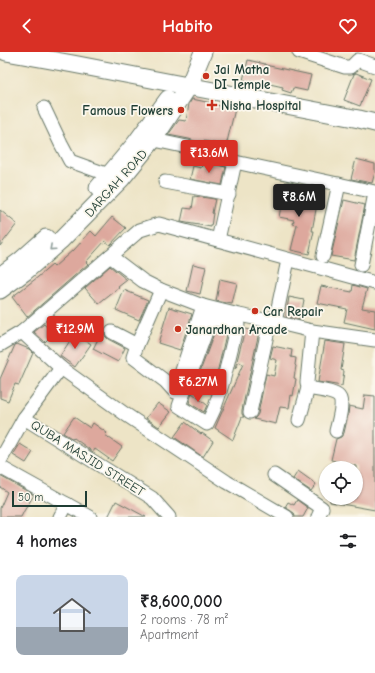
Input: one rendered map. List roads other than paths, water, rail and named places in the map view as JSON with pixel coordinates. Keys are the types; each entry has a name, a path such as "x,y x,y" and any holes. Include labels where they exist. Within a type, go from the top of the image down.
{"main road":[{"path":"9,52 74,58 184,85 375,123"},
{"name":"DARGAH ROAD","path":"184,85 192,52"},
{"name":"DARGAH ROAD","path":"0,290 26,272 75,227 122,178 147,138 184,85 203,52"},
{"name":"DARGAH ROAD","path":"0,276 20,261 76,212 147,138"}],"street":[{"path":"298,52 345,67 351,67 360,56 375,66"},
{"path":"44,108 70,161 109,176"},
{"path":"147,138 188,147 235,162 375,192 361,265"},
{"path":"218,240 235,162"},
{"path":"165,182 229,194"},
{"path":"323,256 338,184"},
{"path":"0,345 22,332 140,230 159,224 375,283"},
{"path":"110,256 143,281 161,290 238,320"},
{"path":"250,412 288,260"},
{"path":"161,290 132,356 165,381 175,392 203,306"},
{"path":"238,320 222,386 216,405 207,424 179,406 211,318 272,322 312,331 375,340"},
{"path":"299,420 308,388 307,382 312,331"},
{"path":"22,332 61,368 125,414 226,482 287,517"},
{"path":"112,332 136,345"},
{"path":"24,418 61,368"},
{"path":"308,388 334,394 339,397 341,404 336,431"},
{"name":"QUBA MASJID STREET","path":"0,461 24,418 152,498 169,517"},
{"path":"0,467 90,517"},
{"path":"274,475 322,508 318,517"},
{"path":"60,517 67,504"}],"place":[{"name":"Jai Matha DI Temple","path":"206,76"},
{"name":"Nisha Hospital","path":"212,105"},
{"name":"Famous Flowers","path":"181,110"},
{"name":"Car Repair","path":"255,311"},
{"name":"Janardhan Arcade","path":"178,329"}]}
